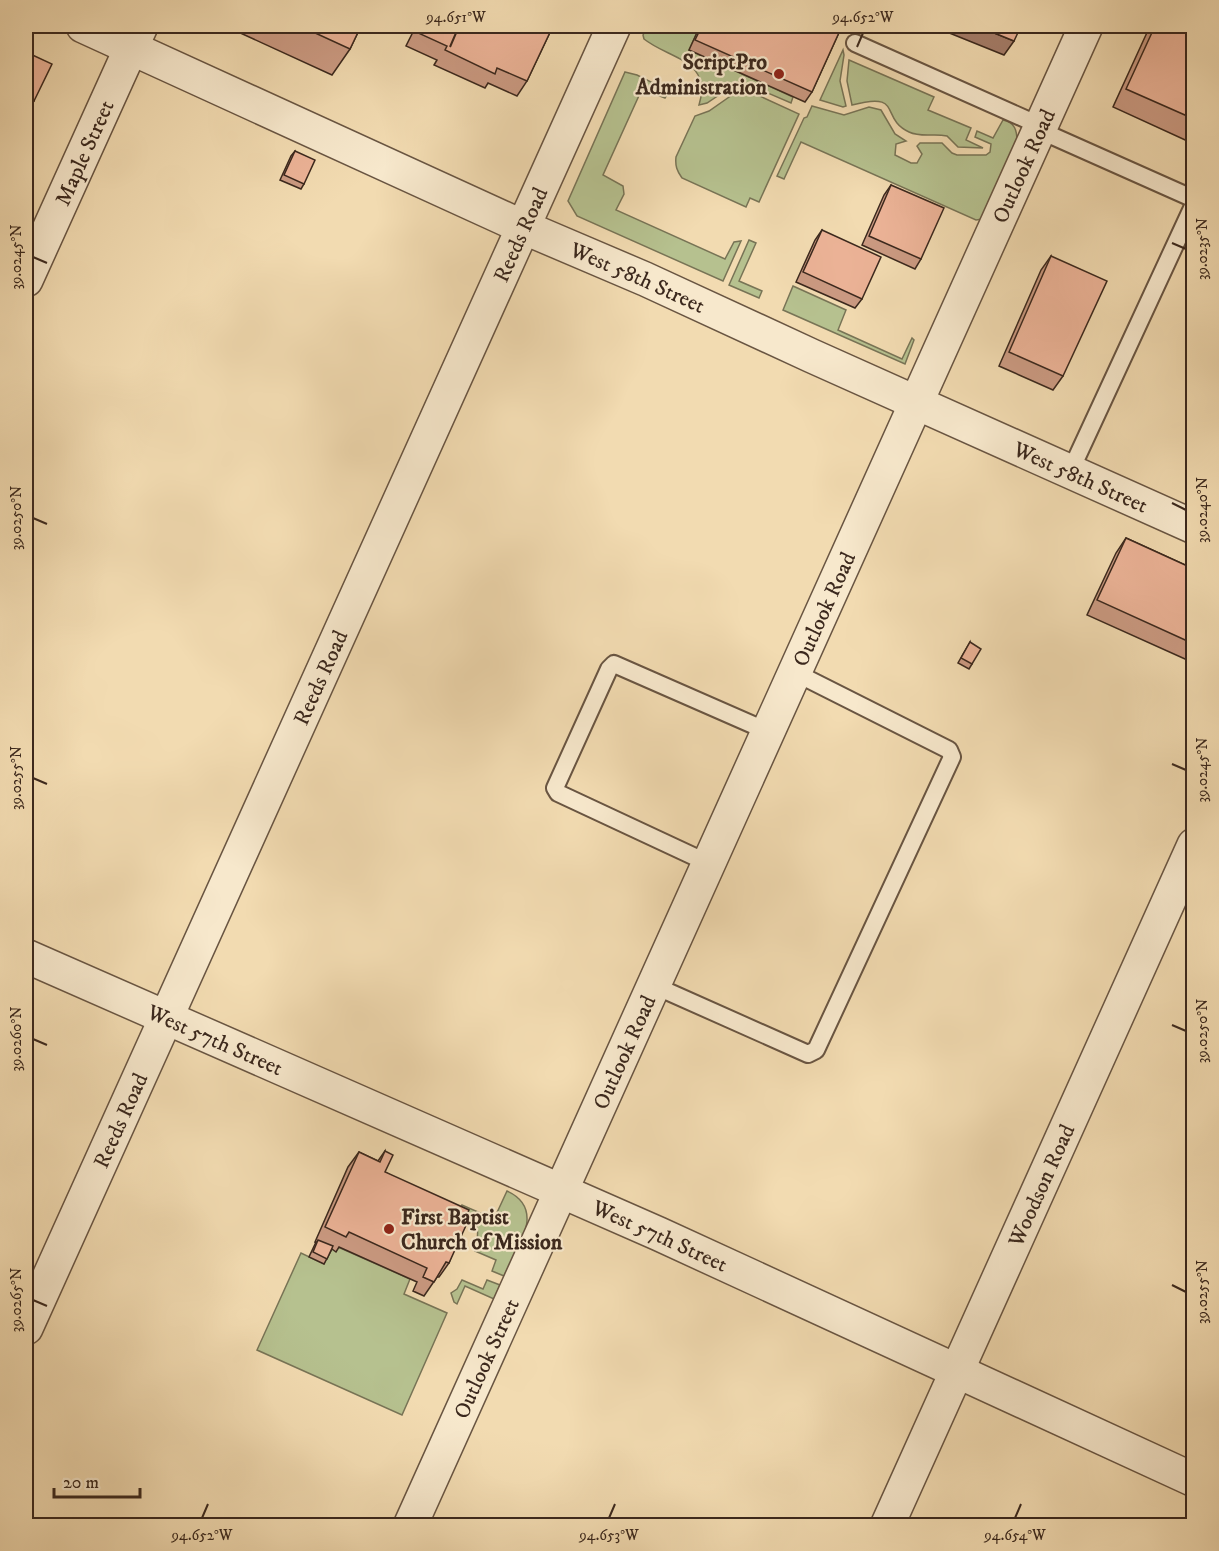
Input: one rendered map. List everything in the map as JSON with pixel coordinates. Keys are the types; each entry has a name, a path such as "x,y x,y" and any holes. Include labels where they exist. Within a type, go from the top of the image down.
{"street":[{"name":"West 58th Street","path":"83,26 136,37 524,226 1194,527"},
{"name":"Reeds Road","path":"26,1328 614,26"},
{"name":"Outlook Road","path":"561,1190 1086,26"},
{"name":"Maple Street","path":"26,280 136,37"},
{"name":"Woodson Road","path":"887,1526 1194,845"},
{"name":"West 57th Street","path":"26,956 561,1190 1194,1480"},
{"name":"Outlook Street","path":"410,1526 561,1190"}],"lane":[{"path":"855,43 1194,199"},
{"path":"1070,472 1194,204"},
{"path":"708,863 558,793 555,788 609,669 614,664 767,731"},
{"path":"653,984 808,1054 816,1050 952,757 949,750 794,672"}],"green space":[{"path":"648,26 700,26 689,50 793,97 791,103 740,81 707,103 699,105 702,90 700,79 686,63 644,39 643,35"},
{"path":"843,50 840,81 846,106 843,107 820,100"},
{"path":"849,60 934,97 928,110 971,128 966,140 983,148 958,147 947,136 918,135 909,132 895,120 889,108 879,101 852,105 847,81"},
{"path":"625,72 637,75 669,91 665,98 642,89 603,175 623,186 624,194 616,210 725,259 734,242 741,241 723,281 577,216 568,201"},
{"path":"742,88 799,114 759,202 750,198 746,207 682,178 676,163 676,157 695,116 709,111"},
{"path":"812,106 844,115 869,107 881,110 895,134 906,141 896,144 895,155 911,163 917,163 922,154 917,146 920,143 942,143 957,155 986,155 990,152 991,144 975,137 977,131 993,138 1003,120 1014,128 1017,141 983,219 976,220 801,142 784,179 777,176"},
{"path":"749,240 756,243 739,281 762,291 759,298 729,285"},
{"path":"793,286 846,310 838,330 902,359 912,338 914,340 905,364 783,310"},
{"path":"507,1191 519,1199 525,1208 527,1219 521,1242 504,1276 492,1271 496,1260 475,1251 478,1237 477,1227 460,1211 462,1205 494,1219"},
{"path":"338,1247 410,1279 404,1294 447,1313 402,1415 257,1350 301,1253 324,1264 331,1249"},
{"path":"462,1280 483,1289 487,1280 500,1285 494,1299 465,1286 457,1304 451,1293 457,1289"}],"building":[{"path":"300,26 361,26 350,49"},
{"path":"419,26 553,26 527,81 497,68 495,74 445,50 447,46 416,32"},
{"name":"ScriptPro Administration","path":"702,26 842,26 812,92 695,40"},
{"path":"977,26 1021,26 1014,41"},
{"path":"1155,26 1194,26 1194,119 1126,89"},
{"path":"26,52 52,64 34,101 26,97"},
{"path":"295,151 315,160 304,184 284,175"},
{"path":"891,185 944,208 921,259 869,236"},
{"path":"822,230 881,257 862,299 803,272"},
{"path":"1051,256 1107,281 1063,376 1009,352"},
{"path":"1126,538 1194,569 1194,644 1097,600"},
{"path":"970,642 981,649 972,664 961,658"},
{"name":"First Baptist Church of Mission","path":"385,1151 393,1155 385,1172 469,1210 465,1219 468,1221 449,1263 446,1262 434,1282 423,1277 427,1268 349,1232 346,1237 325,1227 359,1152 380,1162"},
{"path":"318,1240 333,1246 327,1259 313,1252"}],"place":[{"name":"ScriptPro Administration","path":"779,74"},
{"name":"First Baptist Church of Mission","path":"389,1229"}]}
